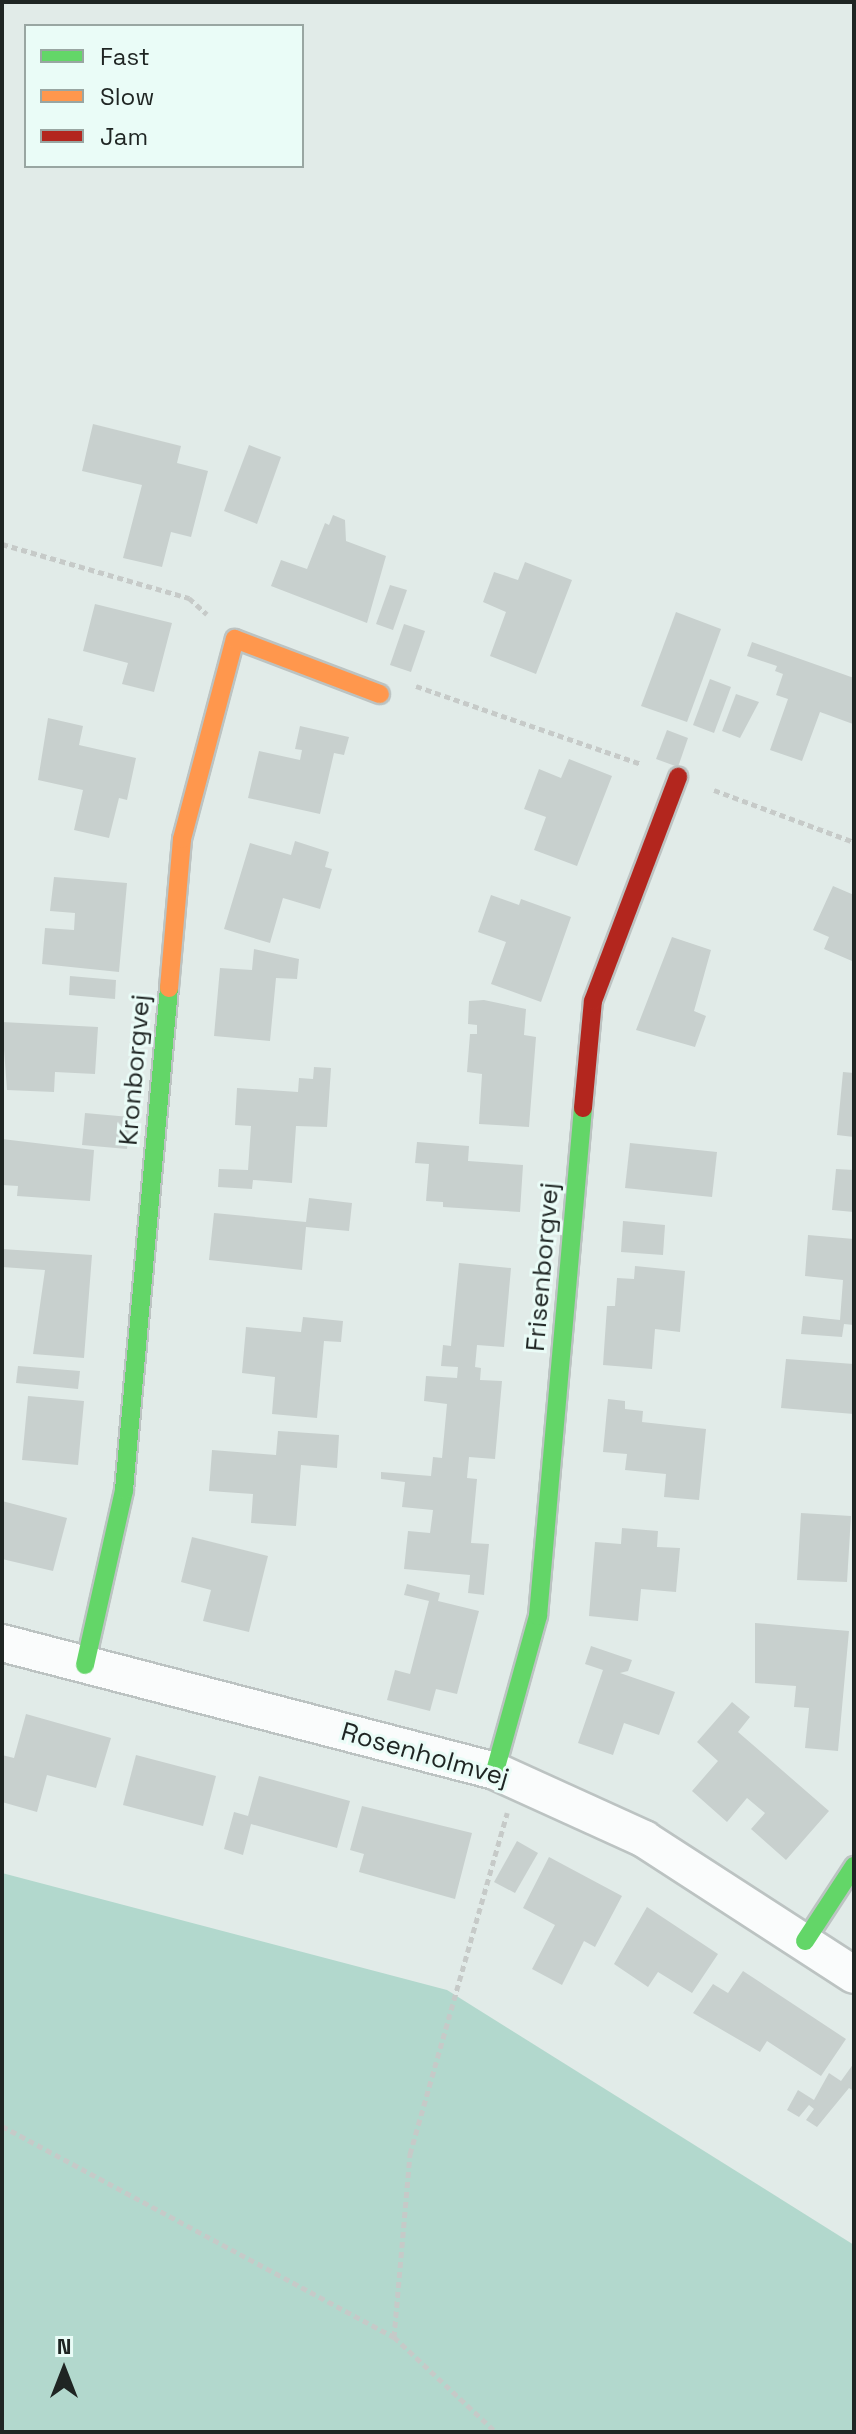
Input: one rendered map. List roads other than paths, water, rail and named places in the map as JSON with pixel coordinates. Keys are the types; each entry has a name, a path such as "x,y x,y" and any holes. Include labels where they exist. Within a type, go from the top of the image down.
{"street":[{"name":"Kronborgvej","path":"85,1665 124,1490 182,839 235,639 380,694"},
{"name":"Frisenborgvej","path":"508,1777 538,1616 593,1001 678,777"},
{"name":"Rosenholmvej","path":"2,1643 508,1777 644,1839 854,1975"},
{"path":"805,1941 854,1866"}]}
